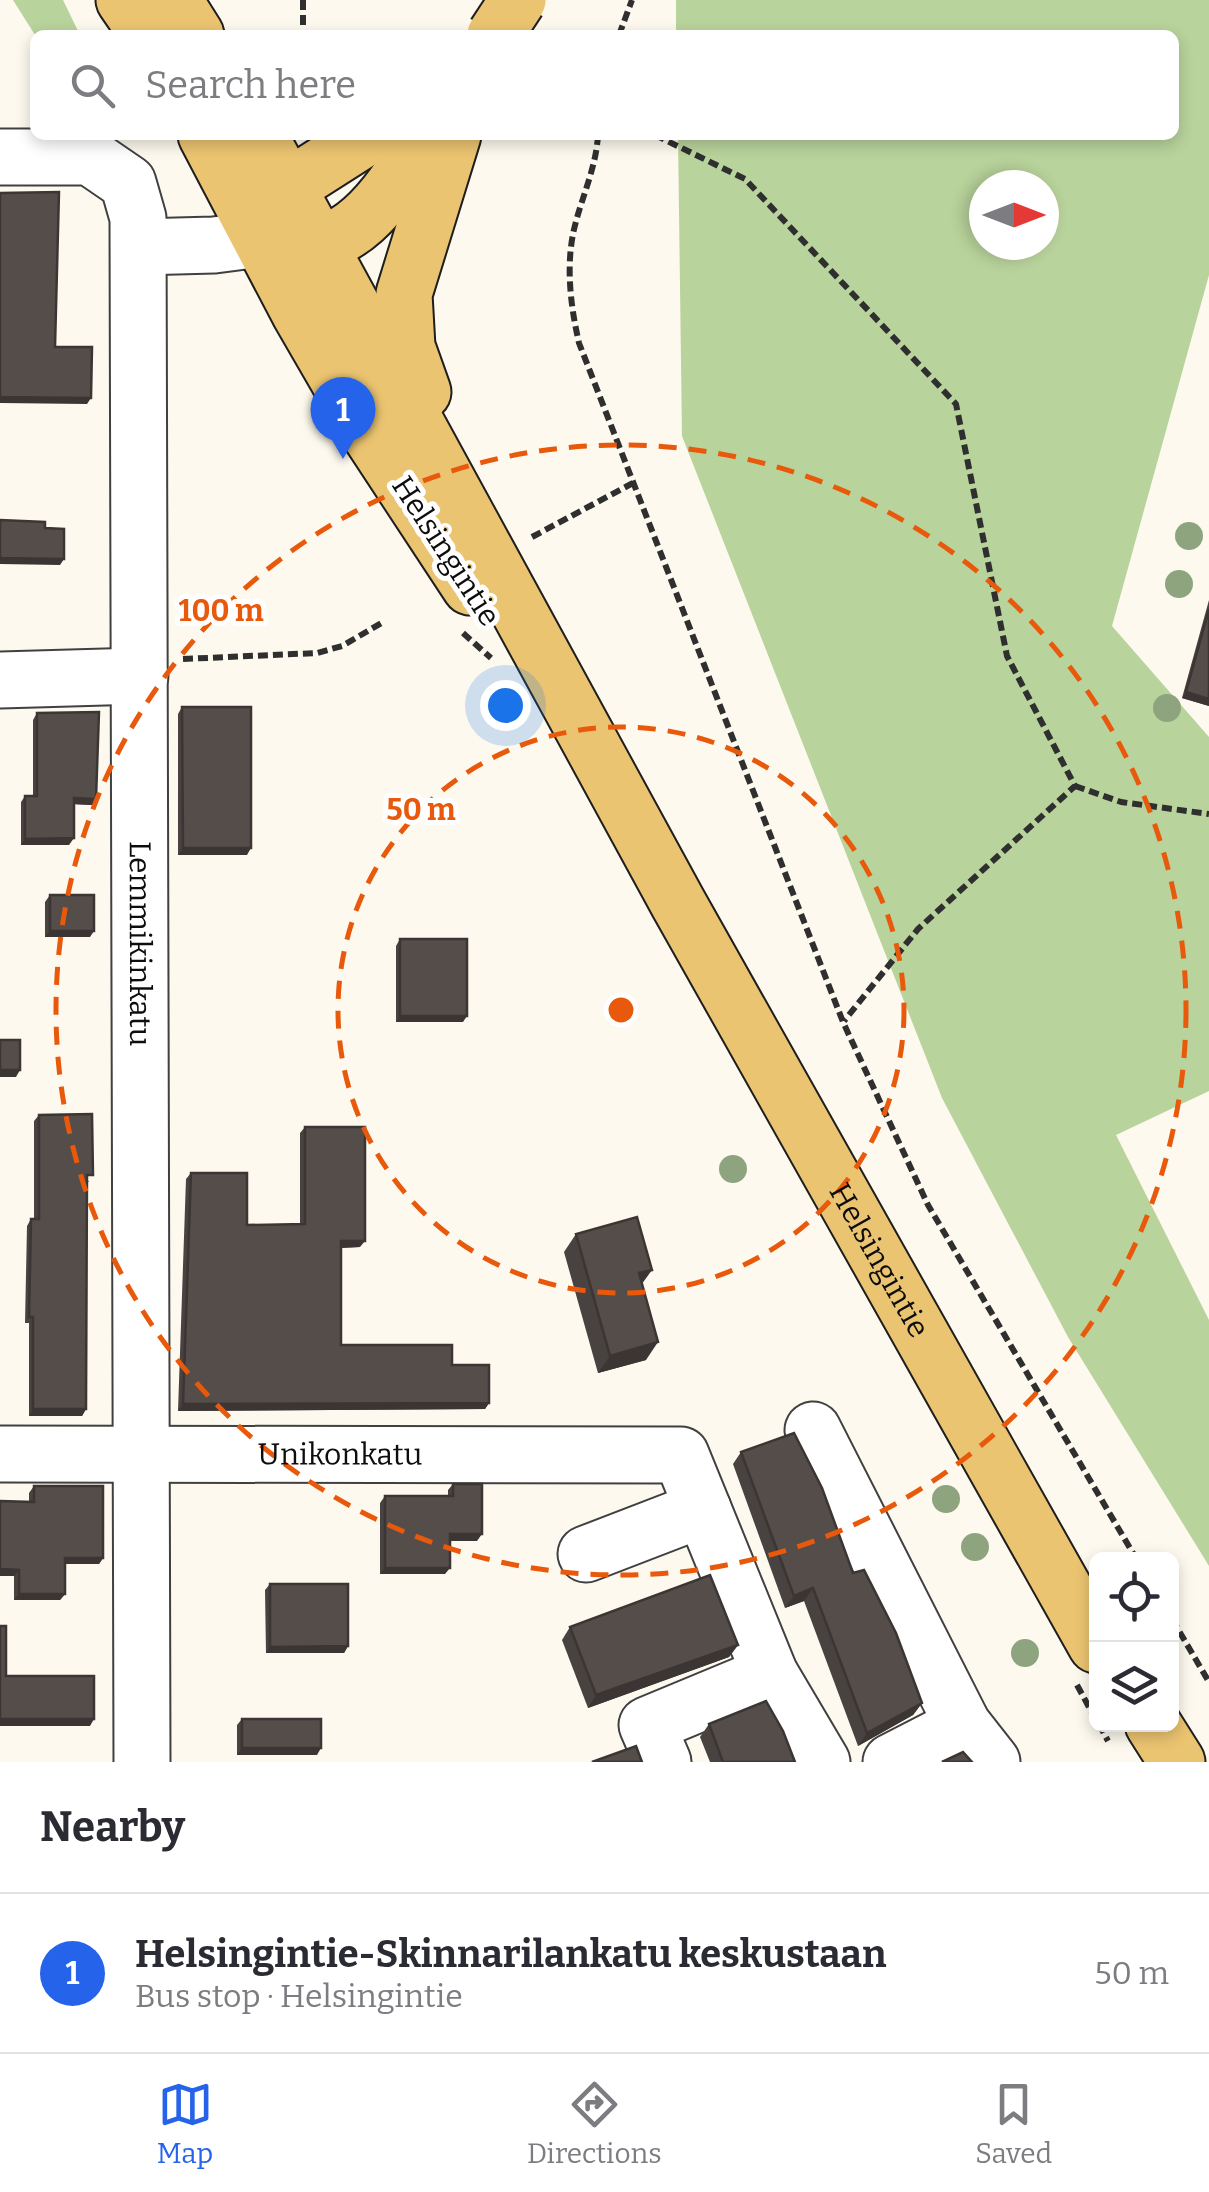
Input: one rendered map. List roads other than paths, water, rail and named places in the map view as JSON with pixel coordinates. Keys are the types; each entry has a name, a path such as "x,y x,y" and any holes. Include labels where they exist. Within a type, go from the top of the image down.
{"main road":[{"path":"124,0 145,30"},
{"path":"174,0 193,30"},
{"path":"498,30 518,0"},
{"name":"Helsingintie","path":"209,140 370,435 678,903"},
{"name":"Helsingintie","path":"261,140 320,243 510,544 678,903 1086,1643"},
{"path":"362,140 290,186 269,211 260,239 289,246 320,243 356,227 378,207 425,140"},
{"path":"451,140 413,252 403,321 413,365 510,544"},
{"path":"1140,1732 1154,1762"},
{"path":"1158,1732 1177,1762"}],"street":[{"name":"Lemmikinkatu","path":"0,157 90,157 128,183 139,246 142,1762"},
{"path":"139,246 260,239"},
{"path":"0,680 140,676"},
{"path":"812,1430 977,1744 891,1762"},
{"name":"Unikonkatu","path":"0,1454 681,1455 703,1509"},
{"path":"586,1554 703,1509 770,1674 822,1762"},
{"path":"663,1762 647,1725 770,1674"}],"place":[{"name":"Helsingintie-Skinnarilankatu keskustaan","path":"343,459"}]}
